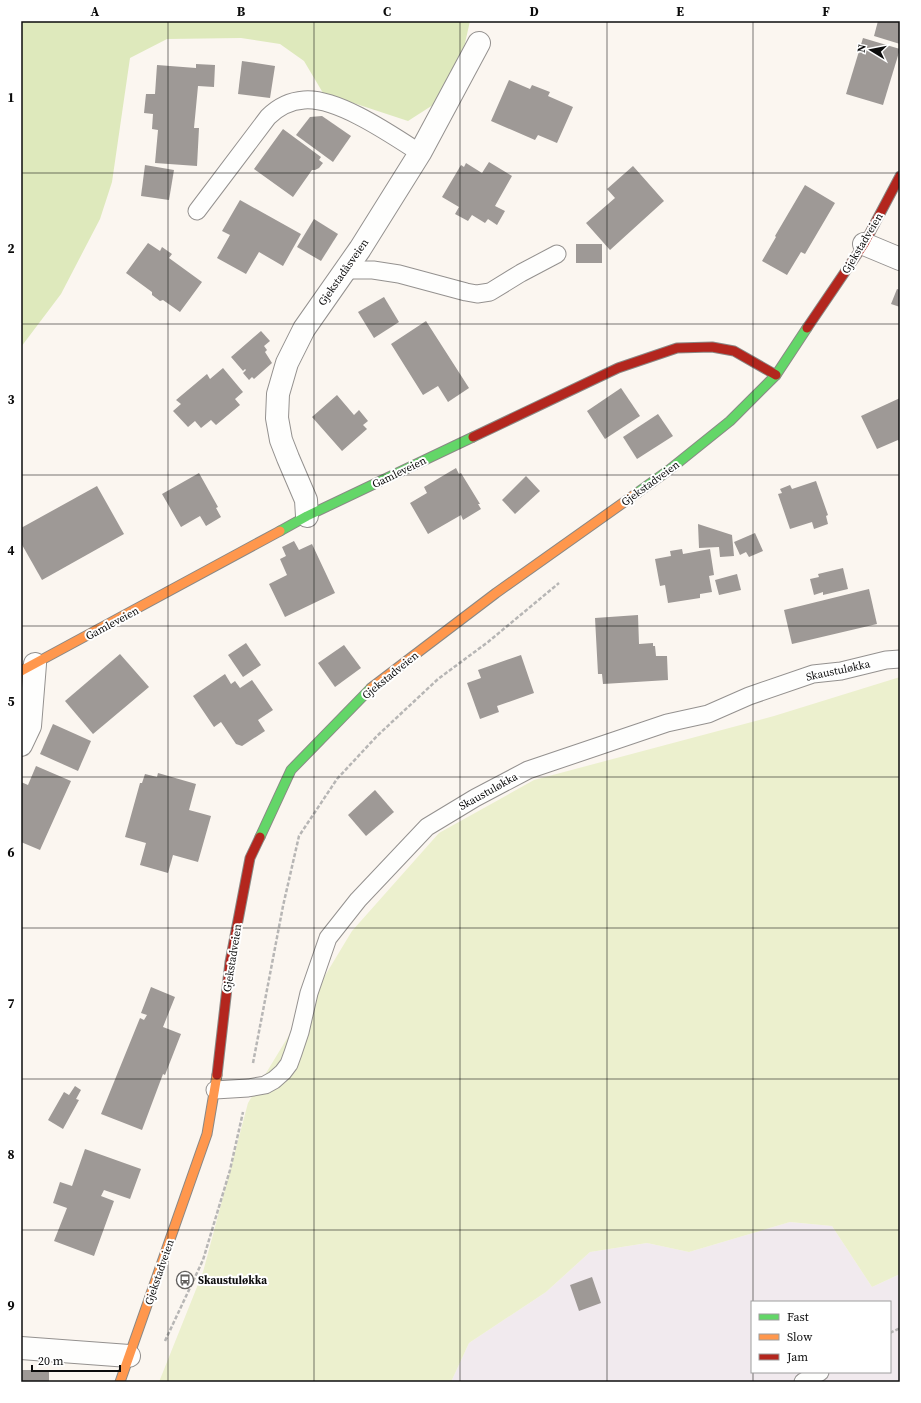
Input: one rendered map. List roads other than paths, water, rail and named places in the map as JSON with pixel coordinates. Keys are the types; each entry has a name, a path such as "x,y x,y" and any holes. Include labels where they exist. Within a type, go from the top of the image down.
{"street":[{"name":"Gjekstadåsveien","path":"307,516 306,500 296,480 281,440 277,418 278,394 287,363 300,336 318,307 346,270 420,153 479,43"},
{"name":"Gjekstadveien","path":"120,1382 207,1134 215,1090 230,962 250,858 291,770 368,690 496,593 670,470 730,421 776,375 864,244 900,176"},
{"path":"864,244 900,259"},
{"name":"Gamleveien","path":"21,745 30,726 28,668 307,516 618,368 677,348 712,347 734,351 776,375"},
{"path":"21,1348 129,1356"}],"lane":[{"path":"197,211 268,116 277,108 298,101 321,101 341,109 368,121 420,153"},
{"path":"346,270 373,270 399,274 477,294 490,292 521,272 557,254"},
{"name":"Skaustuløkka","path":"215,1090 248,1088 265,1085 274,1080 283,1072 289,1064 293,1053 300,1032 309,993 328,938 358,900 428,827 475,798 528,770 598,745 667,723 708,714 749,696 813,674 841,671 886,660 900,660"},
{"path":"803,1382 818,1373"}],"place":[{"name":"Skaustuløkka","path":"185,1280"}]}
